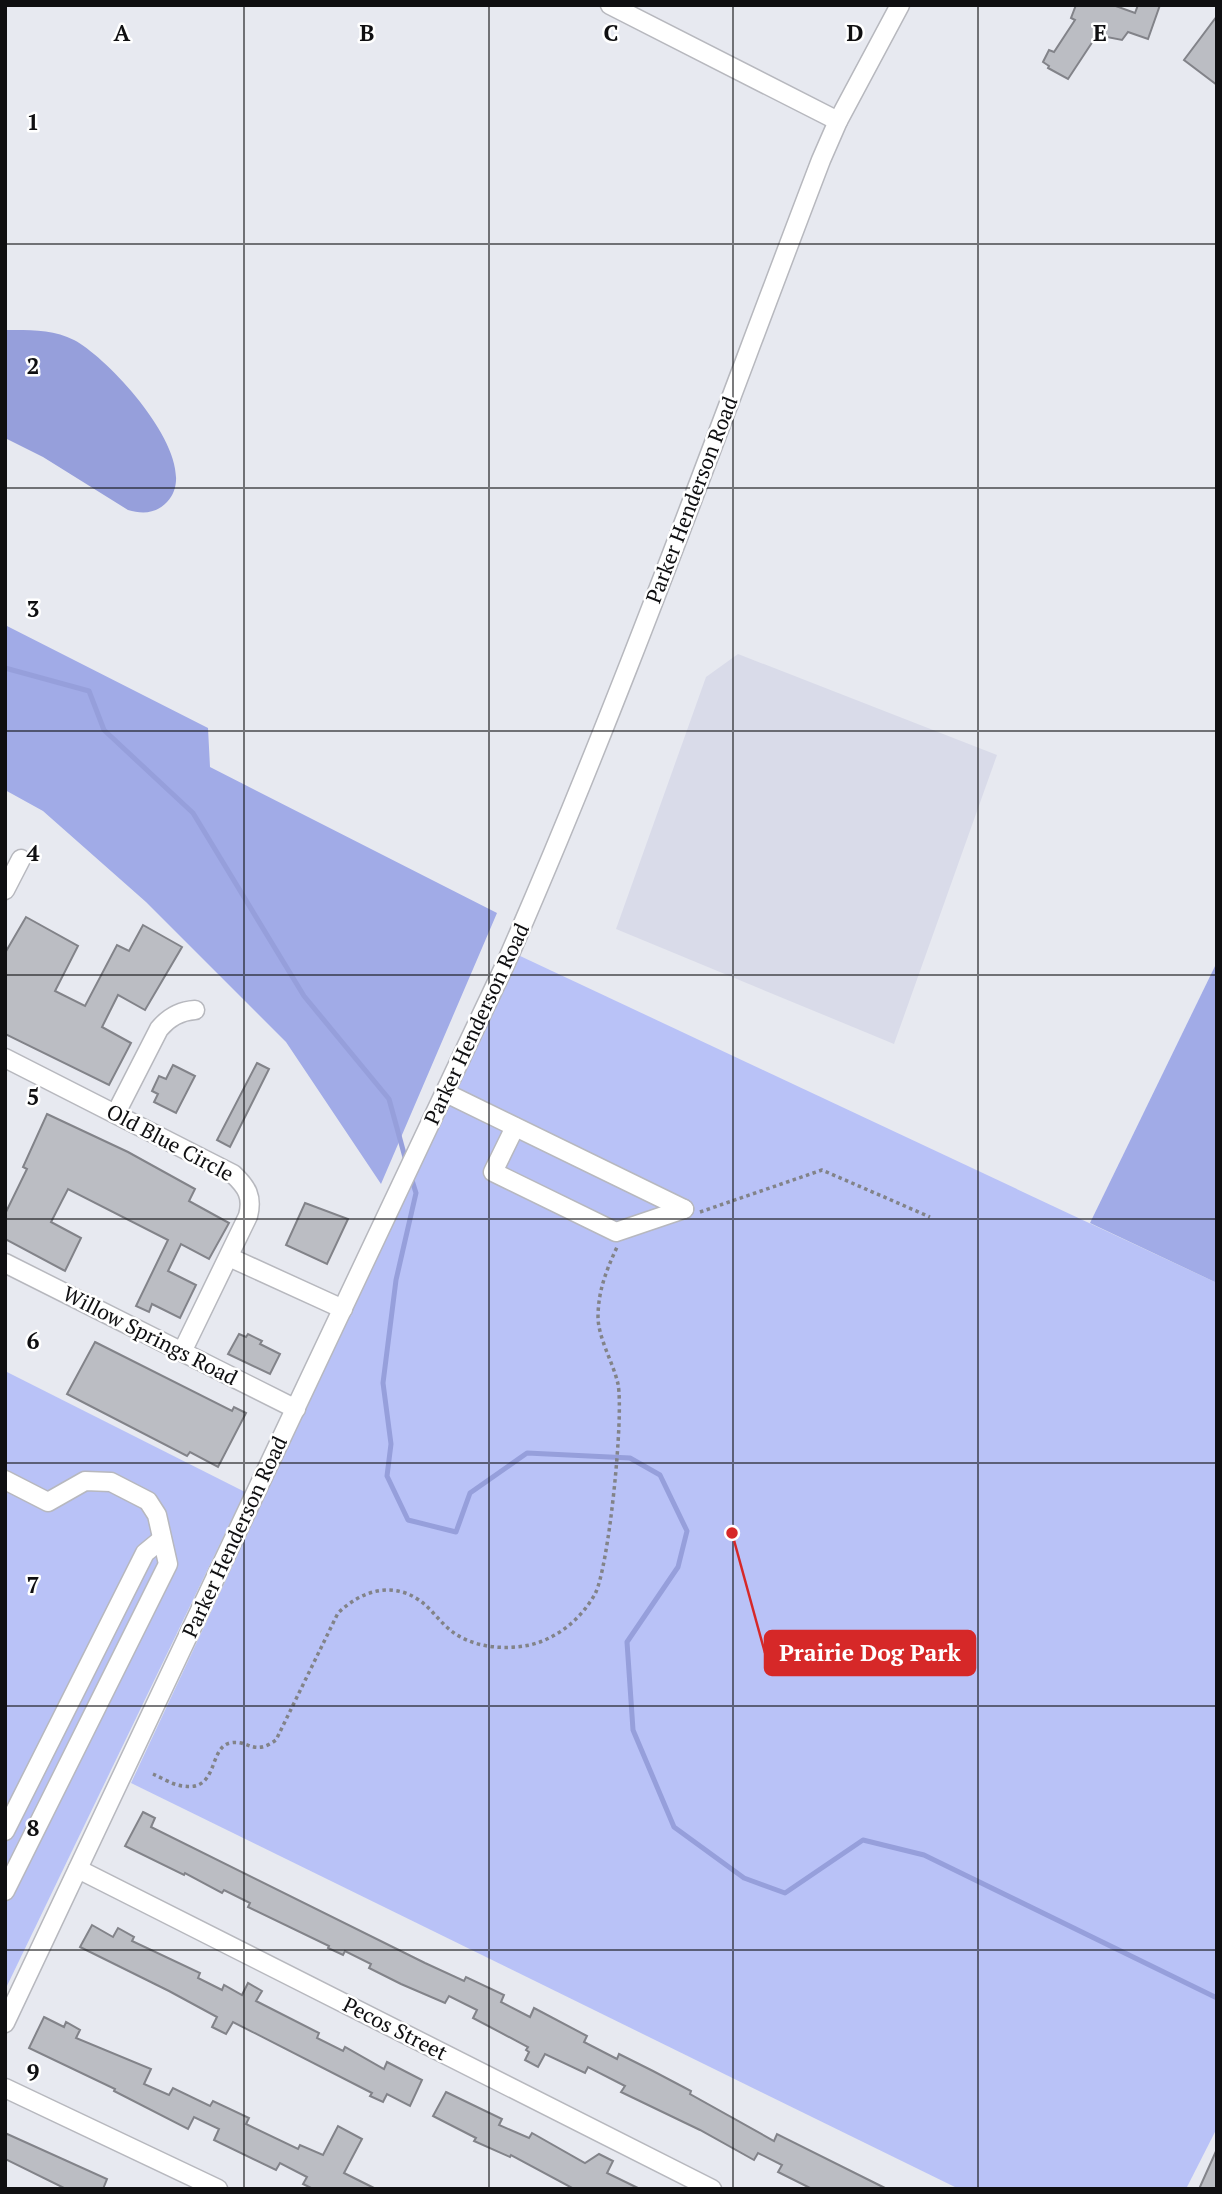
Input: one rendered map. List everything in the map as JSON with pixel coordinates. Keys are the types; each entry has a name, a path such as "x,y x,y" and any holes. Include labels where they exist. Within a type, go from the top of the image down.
{"street":[{"path":"610,5 838,121"},
{"name":"Parker Henderson Road","path":"5,2023 446,1093 566,825 838,121 900,5"},
{"path":"5,890 20,859"},
{"path":"116,1113 159,1029 166,1020 195,1010"},
{"name":"Old Blue Circle","path":"5,1058 233,1174 246,1186 252,1203 248,1216 182,1352"},
{"path":"446,1093 684,1209 616,1232 517,1184 493,1172 515,1127"},
{"path":"229,1256 343,1310"},
{"name":"Willow Springs Road","path":"5,1262 296,1409"},
{"path":"5,1480 48,1502 85,1481 111,1482 148,1501 157,1515 168,1564 5,1891"},
{"path":"5,1831 145,1553 162,1539"},
{"name":"Pecos Street","path":"78,1869 712,2189"},
{"path":"5,2088 218,2189"}],"path":[{"path":"696,1213 822,1170 930,1217"},
{"path":"153,1774 191,1787 207,1778 215,1766 218,1752 228,1744 262,1748 276,1740 338,1613 351,1600 368,1592 386,1590 404,1593 420,1601 455,1634 482,1646 512,1648 540,1642 563,1631 582,1614 596,1592 604,1568 618,1440 618,1385 598,1321 603,1277 621,1241"}],"shaded area":[{"path":"5,330 31,330 66,336 90,350 129,389 164,438 174,462 176,484 163,506 149,512 128,510 43,457 5,438"},
{"path":"5,625 208,728 210,767 497,913 381,1184 286,1042 146,902 43,811 5,790"},
{"path":"738,654 997,755 894,1044 616,929 706,677"},
{"path":"518,955 1217,1283 1217,2128 1186,2189 959,2189 131,1783"},
{"path":"1217,962 1217,1283 1090,1223"},
{"path":"5,1371 245,1492 5,1990"}],"building":[{"path":"1076,5 1113,5 1135,13 1138,5 1160,5 1148,39 1128,32 1122,40 1097,35 1068,79 1048,68 1043,62 1049,50 1054,52 1075,20 1071,18"},
{"path":"1217,16 1217,85 1184,60"},
{"path":"26,917 78,946 55,991 85,1006 117,945 129,951 143,925 182,947 145,1010 118,995 102,1027 131,1043 109,1085 5,1034 5,953"},
{"path":"257,1063 269,1069 230,1147 217,1140"},
{"path":"173,1065 195,1076 176,1113 154,1102 158,1094 152,1091 159,1076 166,1079"},
{"path":"47,1114 128,1152 195,1189 189,1201 229,1223 209,1259 181,1244 168,1271 196,1285 180,1318 152,1304 149,1312 136,1306 168,1240 68,1189 51,1222 81,1238 65,1271 5,1239 5,1214 27,1169 23,1167"},
{"path":"305,1203 348,1219 327,1264 286,1245"},
{"path":"239,1334 246,1337 248,1334 262,1341 260,1344 280,1354 270,1374 228,1354"},
{"path":"95,1342 232,1411 234,1407 246,1413 218,1467 190,1452 187,1456 67,1394"},
{"path":"143,1812 155,1818 151,1827 425,1963 464,1981 466,1977 504,1995 501,2002 530,2017 534,2008 587,2036 584,2042 617,2059 619,2054 653,2071 774,2141 777,2134 887,2189 812,2189 778,2172 782,2165 758,2153 754,2160 700,2130 621,2092 625,2086 588,2067 585,2073 545,2054 538,2067 525,2060 528,2047 473,2018 477,2010 449,1996 445,2003 401,1984 369,1968 371,1964 345,1951 343,1955 248,1907 250,1903 224,1890 222,1893 125,1846"},
{"path":"92,1925 113,1937 118,1928 134,1937 132,1941 200,1973 198,1978 222,1990 224,1985 242,1995 248,1983 262,1991 256,2001 319,2033 317,2038 343,2051 345,2047 384,2069 387,2062 422,2080 410,2106 387,2094 383,2102 370,2096 372,2093 233,2022 226,2034 212,2027 217,2017 80,1947"},
{"path":"44,2017 64,2027 66,2022 80,2030 76,2038 151,2069 144,2084 169,2095 173,2088 210,2106 213,2101 249,2118 246,2124 298,2149 300,2145 323,2155 338,2126 362,2139 344,2173 376,2189 313,2189 303,2184 307,2177 280,2163 276,2170 214,2140 219,2129 194,2117 188,2129 114,2091 115,2089 29,2048"},
{"path":"446,2092 502,2119 499,2125 529,2138 532,2133 585,2163 599,2154 613,2161 607,2173 640,2189 574,2189 511,2155 510,2157 474,2141 476,2138 433,2116"},
{"path":"5,2133 107,2179 103,2189 66,2189 5,2159"},
{"path":"1217,2149 1217,2189 1199,2189"}],"waterway":[{"path":"5,668 89,691 104,730 193,813 304,996 389,1099 406,1161"},
{"path":"411,1177 416,1193 396,1280 383,1383 391,1444 387,1476 408,1520 456,1532 470,1493 527,1453 630,1458 660,1475 687,1531 678,1567 627,1642 633,1730 674,1827 744,1878 785,1893 863,1840 924,1855 1217,1998"}],"place":[{"name":"Prairie Dog Park","path":"732,1533"}]}
